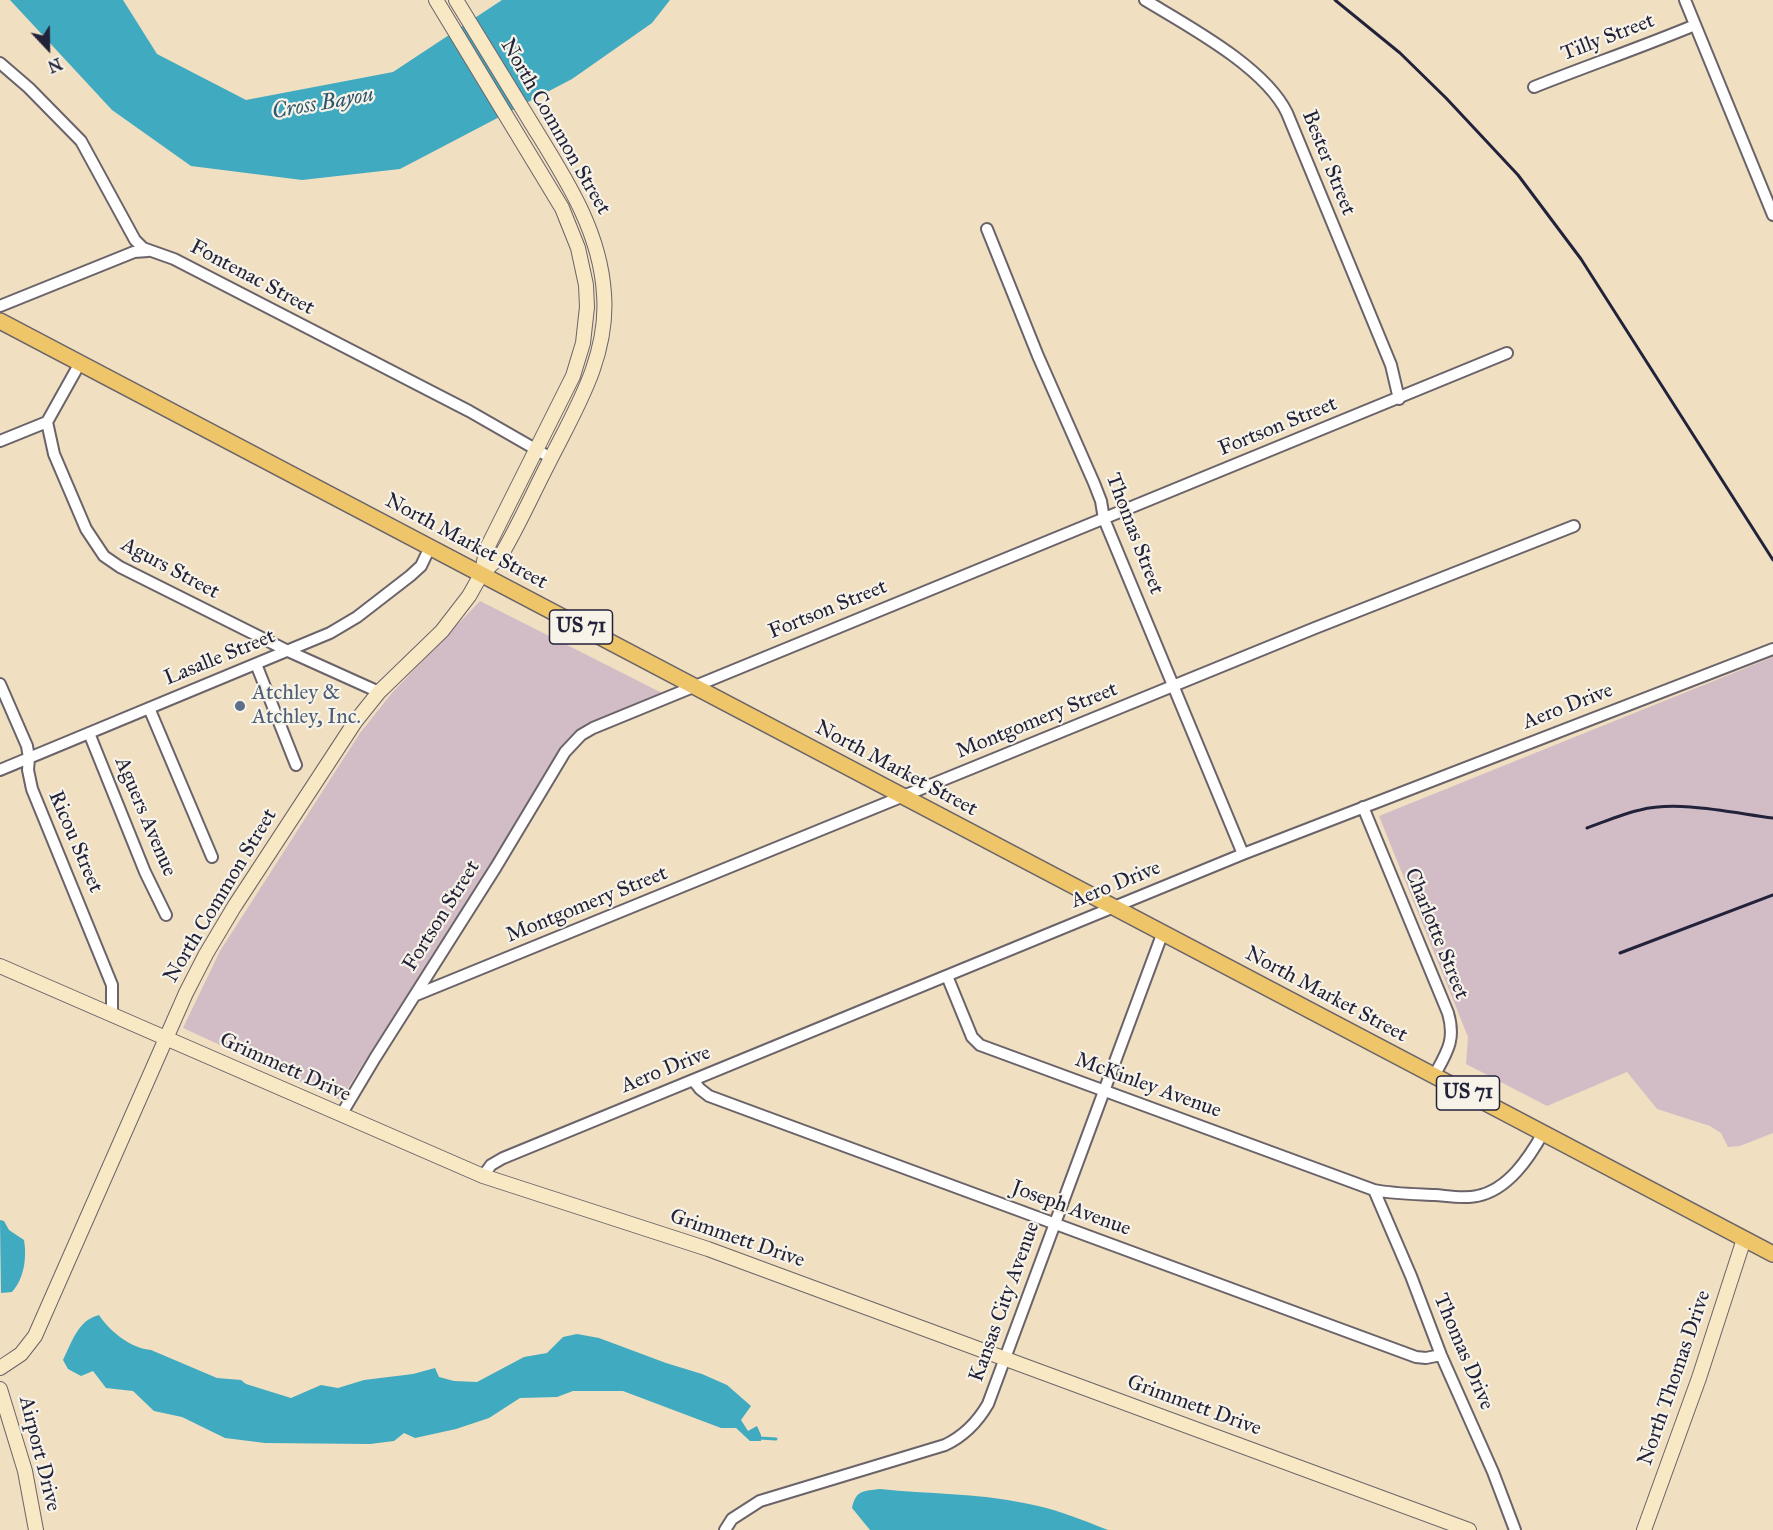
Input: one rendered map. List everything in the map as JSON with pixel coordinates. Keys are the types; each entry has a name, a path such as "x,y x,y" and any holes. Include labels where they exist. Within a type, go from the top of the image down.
{"main road":[{"name":"North Common Street","path":"436,0 562,208 574,235 584,270 587,307 583,343 573,376 486,550 482,573"},
{"name":"North Common Street","path":"0,1368 21,1354 35,1336 206,954 234,907 355,722 379,692 442,631 469,596 482,573 500,557 579,404 593,372 601,340 605,295 598,253 591,231 547,148 456,0"},
{"name":"North Market Street","path":"0,321 1773,1254"},
{"name":"Grimmett Drive","path":"0,966 483,1176 708,1249 1469,1530"},
{"name":"North Thomas Drive","path":"1644,1530 1699,1378 1744,1239"},
{"name":"Airport Drive","path":"0,1389 25,1471 36,1530"}],"street":[{"name":"Bester Street","path":"1145,0 1233,56 1261,77 1276,93 1287,112 1391,365 1399,399"},
{"path":"1685,0 1773,215"},
{"name":"Tilly Street","path":"1534,87 1695,25"},
{"name":"Fontenac Street","path":"0,63 29,88 81,141 135,240 143,248 174,259 469,411 551,458"},
{"name":"Thomas Street","path":"987,229 1051,386 1094,483 1101,501 1104,519 1243,854"},
{"path":"0,306 134,252 152,252"},
{"name":"Fortson Street","path":"341,1115 571,745 593,728 1508,353"},
{"path":"0,441 47,422 80,363"},
{"name":"Agurs Street","path":"47,422 54,454 72,497 92,541 104,556 120,567 288,651 379,692"},
{"name":"Montgomery Street","path":"416,995 1173,686 1574,526"},
{"name":"Lasalle Street","path":"0,770 330,633 357,617 410,576 421,566 430,547"},
{"name":"Aero Drive","path":"483,1176 491,1165 503,1158 1113,907 1363,807 1773,649"},
{"path":"256,664 296,765"},
{"name":"Ricou Street","path":"0,684 27,746 32,789 112,985 112,1015"},
{"path":"149,708 212,857"},
{"name":"Aguers Avenue","path":"89,733 145,872 166,915"},
{"name":"Charlotte Street","path":"1363,807 1448,1013 1452,1028 1449,1046 1434,1076"},
{"name":"Kansas City Avenue","path":"725,1530 732,1519 760,1501 954,1441 970,1429 983,1413 1163,932"},
{"name":"McKinley Avenue","path":"947,976 972,1037 980,1045 1374,1190 1390,1193 1481,1196 1504,1182 1522,1166 1530,1157 1543,1133"},
{"name":"Joseph Avenue","path":"693,1080 709,1096 1416,1357 1441,1355"},
{"name":"Thomas Drive","path":"1374,1190 1411,1276 1441,1355 1493,1472 1515,1530"}],"shaded area":[{"path":"480,601 664,694 587,729 560,749 524,812 340,1100 183,1028 220,951 360,733 391,694"},
{"path":"1773,657 1773,1133 1740,1146 1728,1147 1721,1133 1710,1126 1657,1109 1627,1072 1547,1106 1466,1064 1468,1037 1379,816"}],"water":[{"name":"Cross Bayou","path":"10,0 123,0 157,54 246,100 393,72 502,0 670,0 652,23 572,79 400,169 302,180 191,166 112,110"},
{"path":"0,1220 4,1221 9,1230 24,1240 25,1254 24,1268 16,1287 12,1292 1,1293"},
{"path":"99,1315 115,1333 129,1343 217,1378 241,1380 246,1384 291,1398 321,1385 338,1388 364,1380 413,1374 435,1368 439,1377 454,1381 477,1382 524,1357 547,1353 563,1337 577,1334 599,1338 727,1385 751,1406 741,1420 748,1431 757,1426 761,1441 750,1441 736,1428 721,1428 623,1391 573,1391 557,1397 520,1398 489,1418 456,1429 415,1438 404,1433 394,1441 370,1444 265,1443 225,1438 182,1417 154,1411 133,1391 106,1388 93,1371 81,1376 68,1369 63,1360 76,1333 86,1322"},
{"path":"869,1490 970,1495 1035,1505 1108,1530 870,1530 852,1508 858,1495"}],"waterway":[{"path":"759,1438 776,1439"}],"railway":[{"path":"1335,0 1400,53 1518,175 1581,259 1773,560"},
{"path":"1587,828 1633,812 1671,806 1706,808 1773,818"},
{"path":"1620,953 1773,895"}],"place":[{"name":"Atchley & Atchley, Inc.","path":"240,706"}]}
